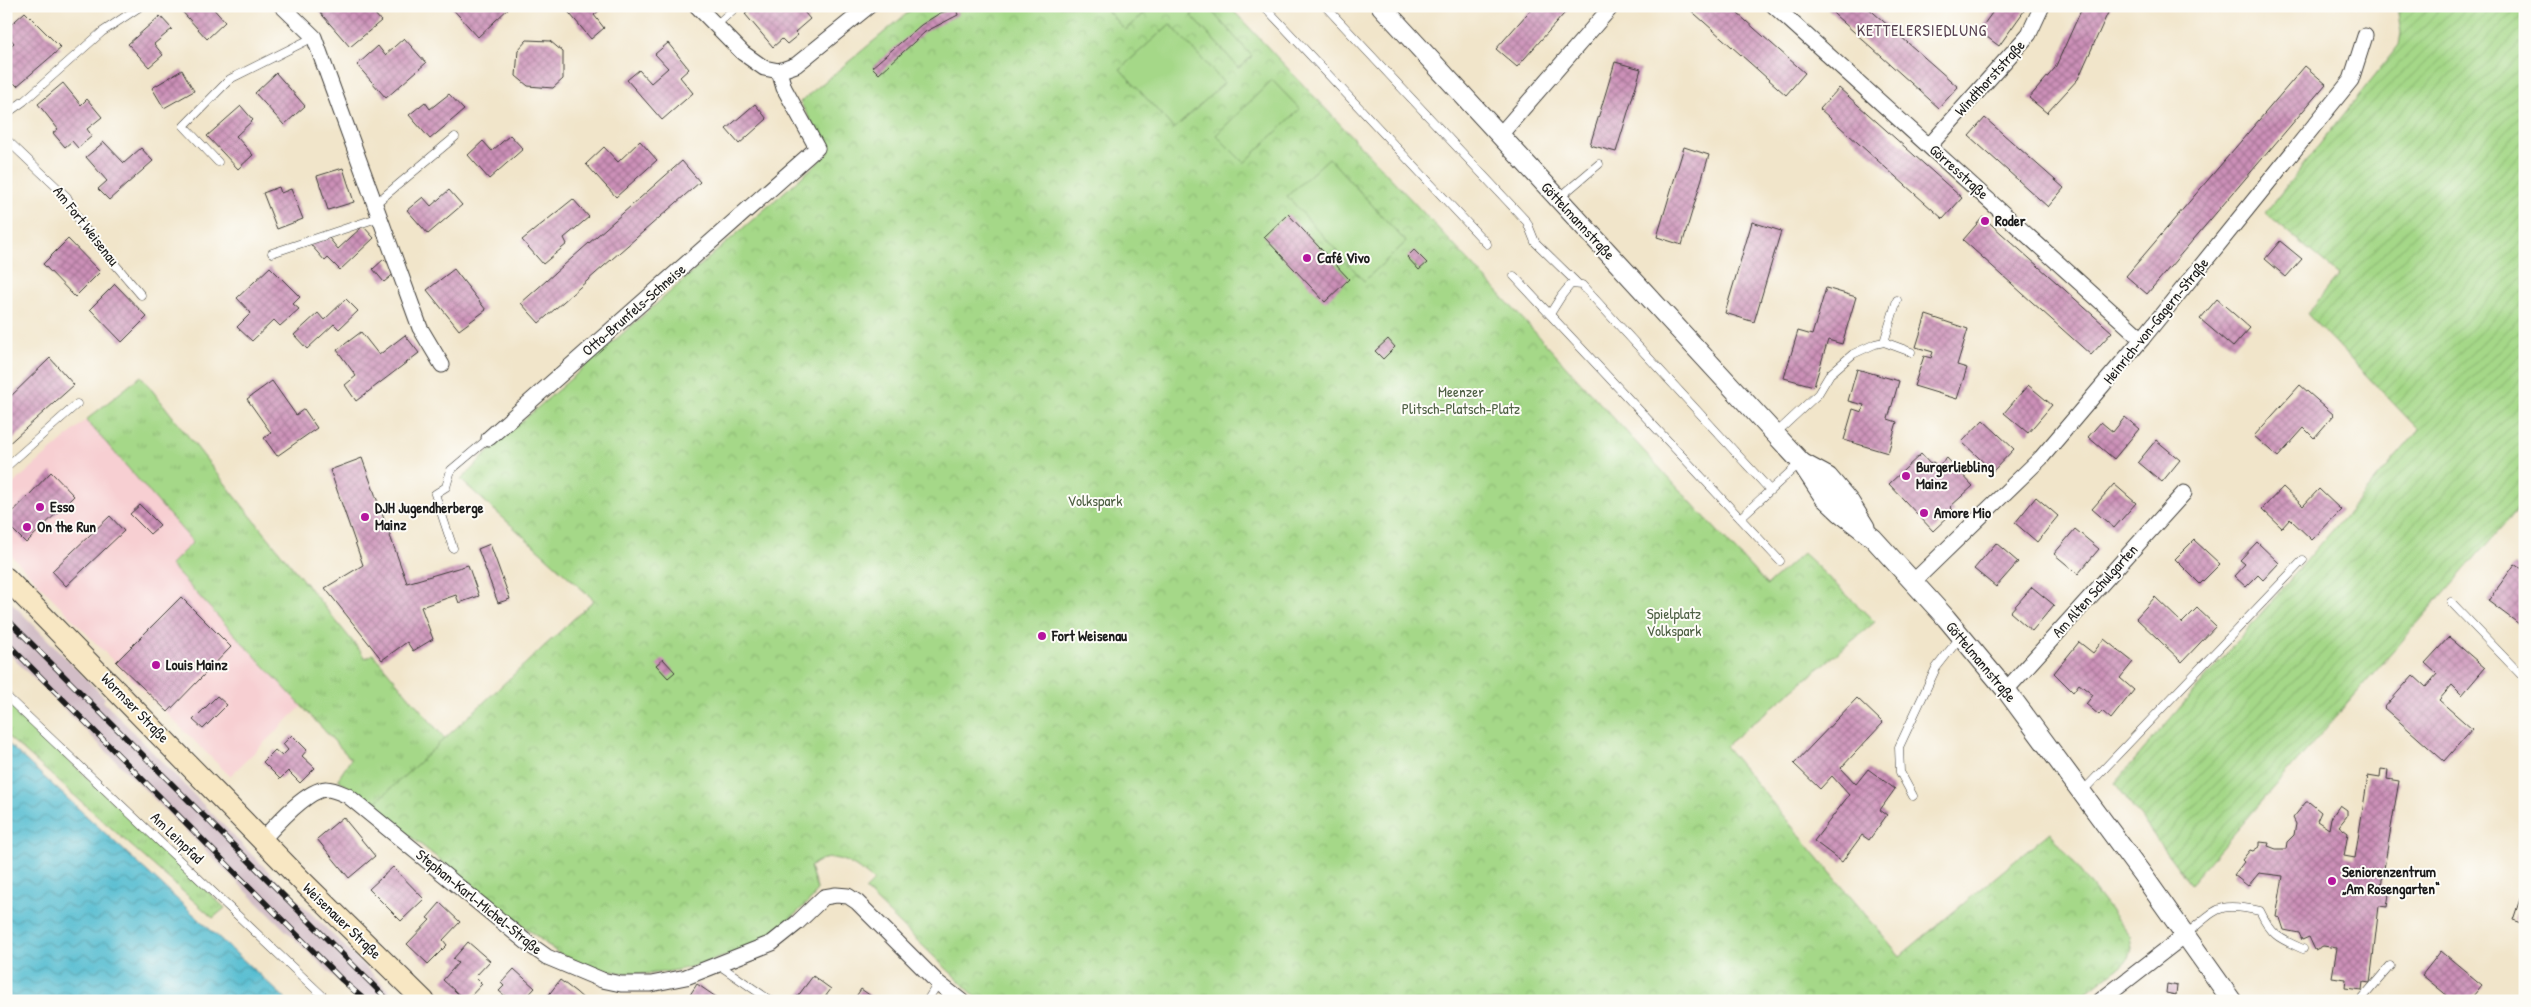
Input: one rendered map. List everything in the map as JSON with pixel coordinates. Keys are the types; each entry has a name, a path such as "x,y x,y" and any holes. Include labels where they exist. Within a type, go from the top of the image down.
{"main road":[{"name":"Wormser Straße","path":"6,578 262,840"},
{"name":"Weisenauer Straße","path":"262,840 424,1001"}],"street":[{"path":"282,6 314,37 420,328 442,364"},
{"path":"697,6 743,53 764,68 779,71 796,66 869,6"},
{"name":"Göttelmannstraße","path":"1381,6 1801,462 1824,497 1873,538 1961,636 2006,690 2082,792 2232,1001"},
{"path":"1499,136 1612,6"},
{"name":"Görresstraße","path":"1774,6 1930,145 2142,339"},
{"name":"Windthorststraße","path":"1930,145 2029,34 2042,6"},
{"name":"Heinrich-von-Gagern-Straße","path":"1913,582 2041,458 2142,339 2351,80 2365,36"},
{"name":"Otto-Brunfels-Schneise","path":"489,438 817,148 784,88 779,71"},
{"name":"Am Alten Schulgarten","path":"2006,690 2184,493"},
{"name":"Stephan-Karl-Michel-Straße","path":"262,840 308,796 326,789 348,796 547,957 602,980 621,984 650,984 686,977 719,965 772,943 797,923 824,897 836,894 848,896 857,902 938,984"},
{"path":"2100,1001 2185,935"},
{"path":"938,984 961,1001"}],"lane":[{"path":"6,114 24,101 102,32 141,6"},
{"path":"1264,6 1487,244"},
{"path":"1325,6 1527,222 1535,242 1577,283 1582,285 1770,490"},
{"path":"716,25 734,8"},
{"path":"218,162 184,126 190,117 230,79 314,37"},
{"path":"272,253 377,211 455,137"},
{"name":"Am Fort Weisenau","path":"6,139 67,197 81,224 141,295"},
{"path":"1558,199 1600,164"},
{"path":"1514,276 1780,561"},
{"path":"1550,314 1566,289 1577,283"},
{"path":"1884,342 1897,300"},
{"path":"1775,434 1818,394 1830,374 1853,354 1884,342 1911,352"},
{"path":"6,467 76,404"},
{"name":"Otto-Brunfels-Schneise","path":"453,548 435,494 446,487 451,470 489,438"},
{"path":"1740,518 1801,462"},
{"path":"2082,792 2303,560"},
{"path":"2451,602 2525,679"},
{"path":"1913,796 1900,772 1899,747 1936,668 1961,636"},
{"name":"Am Leinpfad","path":"6,696 328,1001"},
{"path":"2185,935 2220,908 2234,905 2260,910 2269,929 2278,938 2303,949"},
{"path":"719,965 771,1001"},
{"path":"2360,1001 2390,966"},
{"path":"927,1001 938,984"}],"shaded area":[{"path":"86,420 193,542 171,565 303,705 230,776 115,663 6,550 6,490"},
{"path":"6,597 105,698 103,701 256,859 400,1001 359,1001 285,930 6,651"}],"green space":[{"name":"Volkspark","path":"916,6 1229,6 1497,291 1767,585 1803,553 1875,622 1725,746 1900,956 2050,832 2130,936 2132,948 2129,959 2075,1001 980,1001 865,890 874,881 851,864 835,858 818,861 810,867 817,889 813,898 783,926 763,940 732,954 692,967 672,971 635,974 598,968 558,953 372,806 594,600 461,480 495,445 829,153 800,102"},
{"path":"1103,6 1152,6 1125,30"},
{"path":"1201,6 1207,6 1252,56 1239,68 1191,15"},
{"path":"2397,6 2525,6 2525,500 2190,884 2115,783 2419,430 2307,314 2339,275 2265,213 2399,45 2401,33"},
{"path":"1170,24 1224,83 1174,129 1120,69"},
{"path":"1272,80 1300,109 1244,163 1216,135"},
{"path":"1329,158 1406,242 1364,281 1287,196"},
{"path":"141,376 242,505 366,658 373,654 446,740 594,600 826,858 818,860 810,867 817,889 652,974 611,971 558,953 338,779 351,759 170,565 193,542 86,420"},
{"path":"6,701 225,908 213,918 6,735"}],"water":[{"path":"6,742 288,1001 6,1001"}],"building":[{"path":"182,6 211,6 225,22 207,39 179,8"},
{"path":"320,6 350,6 353,10 358,6 368,6 381,21 350,47 317,9"},
{"path":"450,6 511,6 478,37"},
{"path":"568,6 605,6 594,15 604,28 591,39 565,8"},
{"path":"754,6 778,6 783,12 789,6 799,6 810,19 795,32 798,35 787,44 782,39 773,47 745,14"},
{"path":"1534,6 1571,6 1517,67 1496,49"},
{"path":"1686,6 1729,6 1805,73 1786,95"},
{"path":"1825,6 1866,6 1958,87 1939,108"},
{"path":"1997,6 2017,6 2024,11 1999,46 1979,31"},
{"path":"2083,6 2111,6 2078,79 2047,113 2029,98 2055,68"},
{"path":"956,8 958,15 925,32 879,74 872,67 921,25 940,13"},
{"path":"25,12 61,48 17,86 6,75 6,50 14,43 6,33 6,29"},
{"path":"160,16 172,29 154,44 163,55 149,67 128,44"},
{"path":"404,38 426,63 386,98 357,65 378,46 385,55"},
{"path":"527,40 550,41 563,52 563,79 553,88 528,86 516,76 518,50"},
{"path":"668,43 689,69 680,77 693,93 662,120 627,80 639,70 651,83 668,68 655,54"},
{"path":"1615,62 1641,69 1616,152 1590,145"},
{"path":"2305,66 2326,84 2147,294 2126,276"},
{"path":"182,70 194,91 164,108 152,88"},
{"path":"276,73 305,106 284,125 255,93"},
{"path":"63,83 81,105 87,99 102,117 87,129 92,136 78,148 72,141 65,147 53,133 58,129 38,104"},
{"path":"1839,88 1962,198 1943,219 1820,109"},
{"path":"449,94 464,110 430,139 409,115 425,102 430,109"},
{"path":"755,104 767,119 739,144 726,129"},
{"path":"241,106 253,120 236,136 253,155 238,169 207,136"},
{"path":"1985,118 2064,188 2048,207 1969,136"},
{"path":"510,135 523,149 489,179 468,155 483,141 492,151"},
{"path":"640,141 657,160 616,197 586,164 604,147 618,162"},
{"path":"104,142 124,163 141,148 153,161 109,200 98,189 107,181 86,157"},
{"path":"1684,147 1709,155 1682,245 1657,237"},
{"path":"682,161 700,182 539,323 521,303"},
{"path":"343,168 354,202 328,210 317,176"},
{"path":"279,187 281,193 291,189 303,219 277,229 263,193"},
{"path":"449,190 462,205 428,234 407,210 423,197 431,206"},
{"path":"573,199 589,217 564,238 567,244 543,264 522,240"},
{"name":"Café Vivo","path":"1288,214 1349,279 1325,302 1264,237"},
{"path":"1983,217 2112,332 2091,355 1963,240"},
{"path":"1752,222 1781,231 1754,322 1725,313"},
{"path":"363,226 374,238 340,270 328,258 325,261 310,244 329,238 338,249"},
{"path":"68,239 100,272 75,297 43,264"},
{"path":"2280,241 2302,259 2286,277 2265,259"},
{"path":"1414,250 1427,263 1419,270 1407,257"},
{"path":"384,259 396,272 384,282 373,269"},
{"path":"270,267 300,297 293,304 299,309 280,326 274,320 252,341 237,327 251,313 237,298"},
{"path":"454,269 486,310 459,330 427,290"},
{"path":"115,284 147,317 122,342 90,309"},
{"path":"1826,288 1856,297 1842,344 1828,340 1814,386 1784,378 1798,331 1812,335"},
{"path":"346,299 358,311 339,329 334,324 307,349 294,335 318,313 324,320"},
{"path":"2217,299 2250,328 2233,347 2200,319"},
{"path":"1926,315 1968,329 1957,365 1967,368 1957,399 1914,386 1924,356 1931,358 1933,352 1916,347"},
{"path":"361,332 379,355 405,335 419,353 356,401 345,385 356,376 337,350"},
{"path":"1388,339 1395,347 1383,359 1375,351"},
{"path":"50,358 74,385 6,446 6,401"},
{"path":"1857,369 1899,381 1888,419 1897,422 1888,453 1844,440 1853,409 1862,412 1864,405 1848,401"},
{"path":"272,381 296,415 304,409 317,428 277,456 264,438 271,433 247,399"},
{"path":"2028,385 2052,405 2028,433 2004,413"},
{"path":"2300,385 2334,415 2314,438 2304,428 2278,457 2254,436"},
{"path":"2125,417 2139,429 2114,459 2088,437 2101,422 2113,432"},
{"path":"1983,420 2014,449 1993,471 1962,442"},
{"path":"2156,440 2180,460 2162,482 2138,462"},
{"path":"1921,454 1930,464 1933,462 1938,466 1947,458 1973,486 1950,507 1954,511 1933,531 1889,484"},
{"name":"DJH Jugendherberge Mainz","path":"362,458 407,583 468,565 479,596 459,603 456,595 421,607 433,639 413,651 407,642 382,660 325,588 363,565 330,470"},
{"name":"Esso","path":"51,472 74,496 26,543 6,523 6,519"},
{"path":"2114,484 2136,503 2114,528 2092,509"},
{"path":"2283,487 2303,506 2319,489 2341,510 2312,540 2290,519 2282,528 2262,509"},
{"path":"2036,497 2058,516 2037,542 2015,523"},
{"path":"140,505 160,525 150,534 130,514"},
{"path":"110,516 124,531 66,586 52,571"},
{"path":"2075,529 2099,549 2078,574 2054,554"},
{"path":"2194,540 2220,564 2200,584 2175,559"},
{"path":"2257,542 2279,563 2263,580 2258,575 2246,587 2234,576 2245,564 2240,560"},
{"path":"1996,543 2018,562 1996,587 1974,569"},
{"path":"490,544 510,599 498,603 478,549"},
{"path":"2515,564 2525,571 2525,584 2522,587 2525,589 2525,617 2519,624 2488,601"},
{"path":"2032,587 2054,605 2032,631 2010,612"},
{"path":"181,597 231,647 168,712 116,662"},
{"path":"2155,597 2182,623 2197,608 2216,626 2182,662 2136,618"},
{"path":"2449,637 2485,668 2462,695 2452,685 2439,700 2472,729 2444,761 2384,708 2413,675 2426,687 2437,674 2425,663"},
{"path":"2104,639 2133,662 2120,678 2134,690 2111,719 2102,711 2099,715 2086,704 2093,695 2079,684 2073,692 2054,673 2079,642 2093,653"},
{"path":"663,659 675,672 668,678 656,665"},
{"path":"217,696 227,705 203,729 193,720"},
{"path":"1857,698 1883,723 1841,768 1856,784 1868,769 1895,789 1880,810 1887,815 1869,840 1862,835 1842,862 1814,841 1849,795 1832,776 1820,789 1794,764"},
{"path":"292,735 307,750 302,756 315,768 300,783 288,771 280,779 263,762 275,750 282,756 288,750 283,744"},
{"name":"Seniorenzentrum „Am Rosengarten“","path":"2381,769 2388,770 2387,779 2399,781 2381,886 2390,888 2387,907 2379,906 2370,983 2363,982 2362,990 2345,988 2346,979 2332,977 2337,948 2323,946 2315,950 2309,937 2302,940 2299,933 2284,930 2280,918 2276,917 2283,876 2259,873 2248,886 2234,875 2244,862 2242,860 2250,850 2253,851 2260,846 2260,842 2269,843 2268,846 2276,849 2286,849 2287,842 2294,835 2296,824 2293,818 2306,802 2309,802 2321,812 2317,821 2329,829 2331,818 2340,805 2347,810 2347,816 2339,826 2348,833 2344,856 2355,858 2368,776 2380,778"},
{"path":"343,817 375,856 349,878 317,839"},
{"path":"393,867 424,899 401,921 369,889"},
{"path":"2525,884 2525,924 2513,920"},
{"path":"440,903 460,922 443,940 447,945 428,964 407,944 430,920 427,918"},
{"path":"468,942 490,961 475,977 482,984 466,1001 443,980 458,963 453,959"},
{"path":"2441,951 2482,985 2469,1001 2454,1001 2422,975"},
{"path":"514,969 535,988 523,1001 500,1001 505,996 499,991 504,986 501,983"},
{"path":"813,976 831,989 822,1001 794,1001"},
{"path":"560,980 576,992 586,1001 544,1001"},
{"path":"697,984 722,1001 686,1001"},
{"path":"2167,984 2177,986 2176,995 2166,993"},
{"path":"861,989 878,1001 853,1001"}],"railway":[{"path":"6,618 389,1001"},
{"path":"6,642 342,980 366,1001"}],"place":[{"name":"Roder","path":"1985,221"},
{"name":"Café Vivo","path":"1307,258"},
{"name":"Burgerliebling Mainz","path":"1906,476"},
{"name":"Esso","path":"40,507"},
{"name":"Amore Mio","path":"1924,513"},
{"name":"DJH Jugendherberge Mainz","path":"365,517"},
{"name":"On the Run","path":"27,527"},
{"name":"Fort Weisenau","path":"1042,636"},
{"name":"Louis Mainz","path":"156,665"},
{"name":"Seniorenzentrum „Am Rosengarten“","path":"2332,881"}],"district":[{"name":"KETTELERSIEDLUNG","path":"1922,30"}],"park label":[{"name":"Meenzer Plitsch-Platsch-Platz","path":"1461,400"},
{"name":"Spielplatz Volkspark","path":"1674,622"}]}
